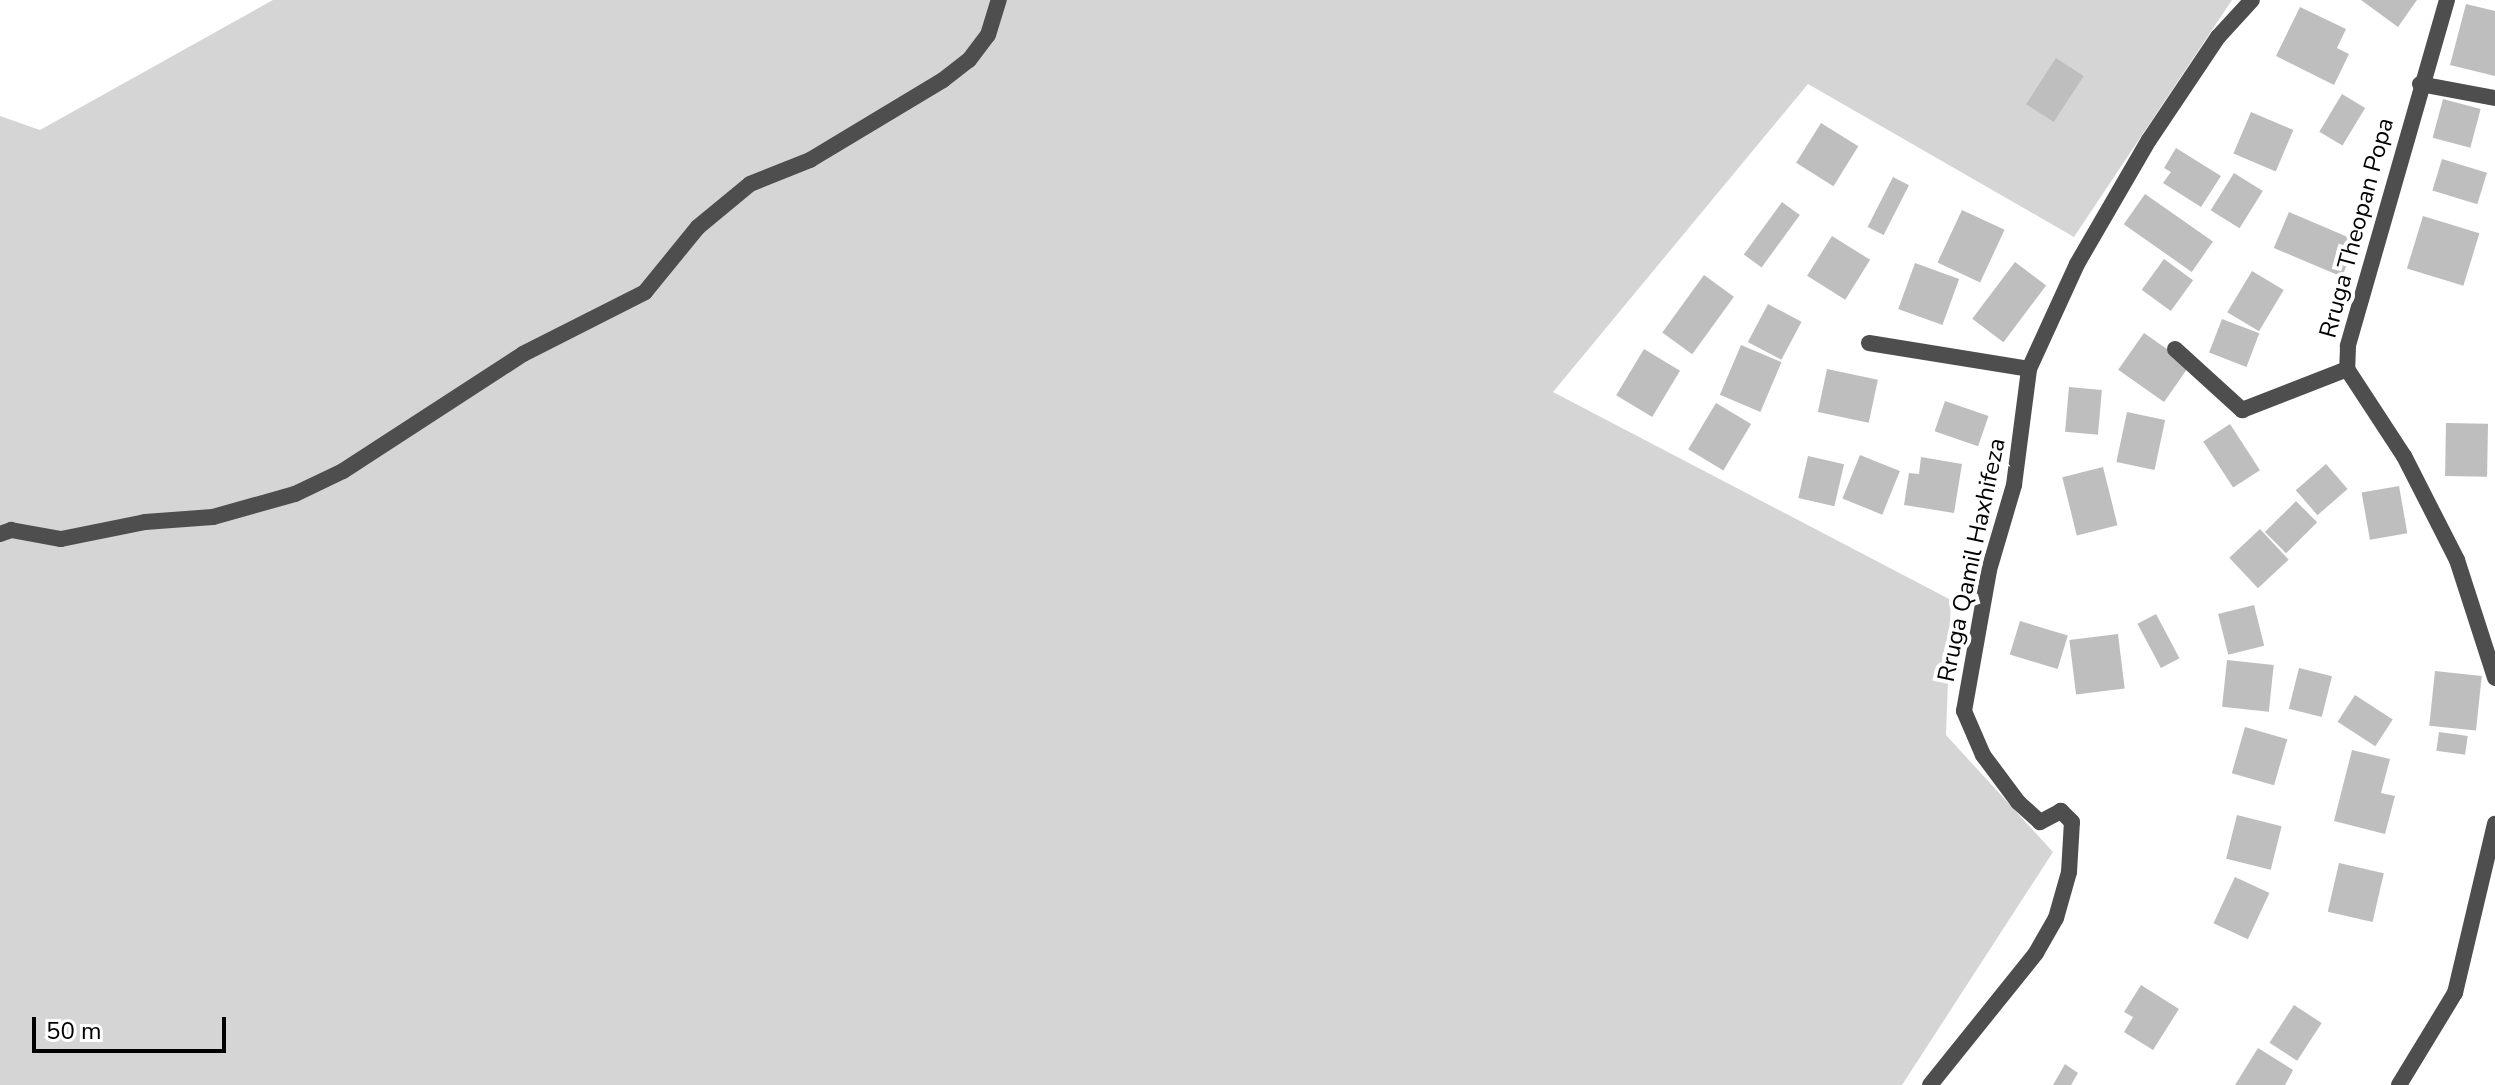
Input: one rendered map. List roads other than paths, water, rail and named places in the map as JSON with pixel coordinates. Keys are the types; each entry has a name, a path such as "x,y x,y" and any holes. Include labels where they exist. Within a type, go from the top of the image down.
{"street":[{"path":"0,534 11,530 61,539 145,522 213,517 295,494 343,471 523,354 645,292 698,227 750,184 810,160 943,80 969,60 988,35 999,0"},
{"name":"Rruga Qamil Haxhifeza","path":"1930,1085 2036,953 2056,918 2069,872 2072,822 2061,811 2040,822 2018,802 1983,755 1964,711 1989,570 2023,440 2029,369 2077,264 2149,140 2218,37 2252,0"},
{"name":"Rruga Theopan Popa","path":"2447,0 2420,84 2348,346 2347,369 2404,456 2457,560 2495,678"},
{"path":"2420,84 2495,98"},
{"path":"1869,343 2029,369"},
{"path":"2175,349 2242,410 2347,369"},
{"path":"2399,1085 2455,993 2495,824"}]}
